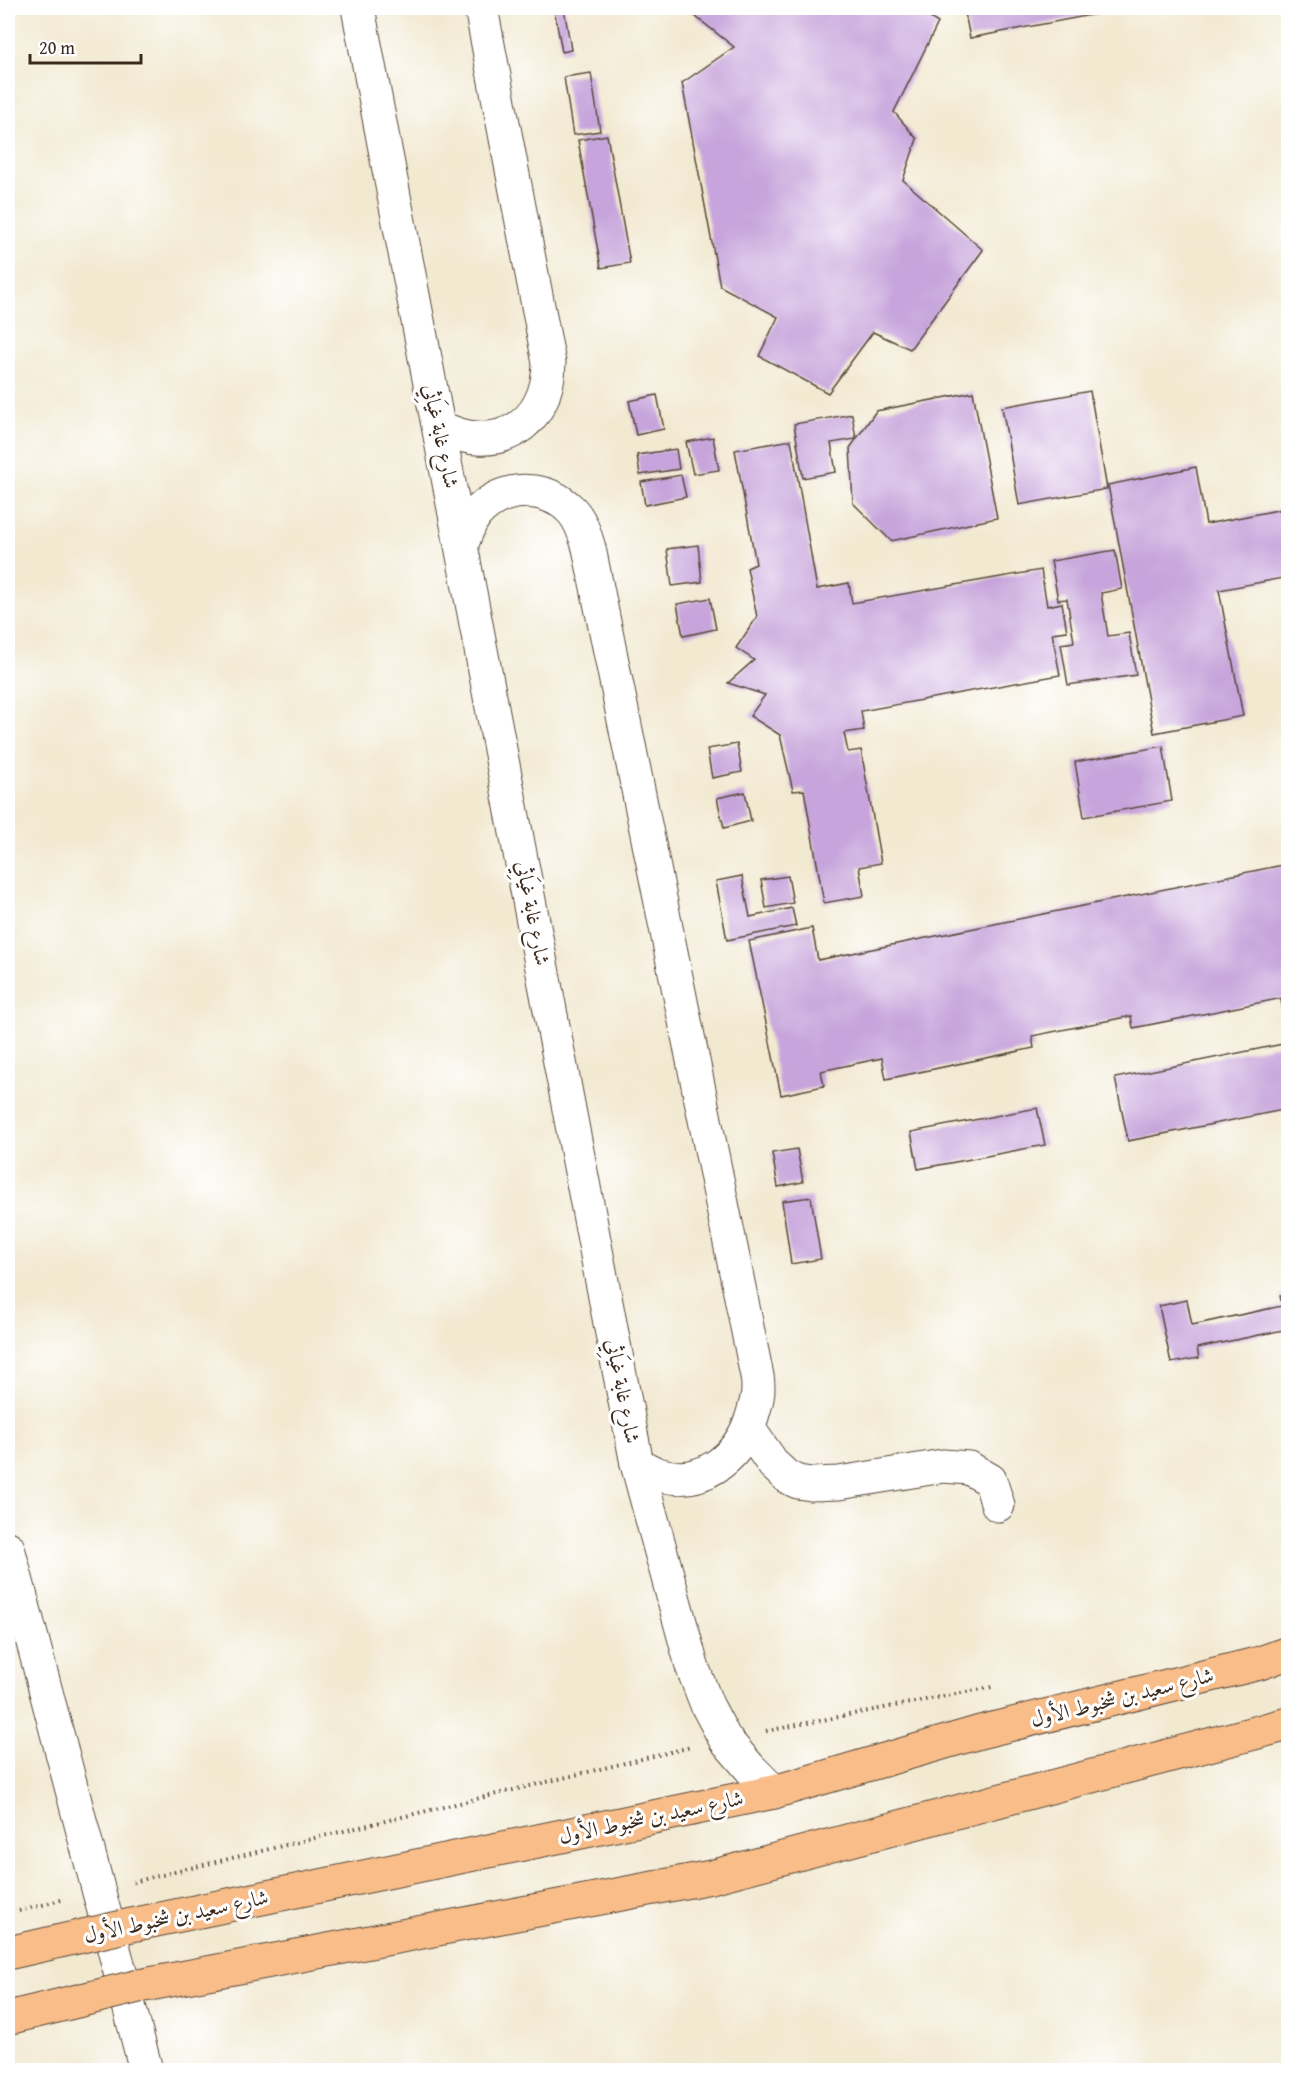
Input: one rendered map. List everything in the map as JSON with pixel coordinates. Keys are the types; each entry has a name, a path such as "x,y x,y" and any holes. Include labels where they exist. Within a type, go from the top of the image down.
{"main road":[{"name":"شارع سعيد بن شخبوط الأول","path":"8,1953 122,1927 774,1792 980,1732 1260,1663 1288,1653"},
{"path":"8,2018 139,1986 711,1877 1288,1724"}],"street":[{"name":"شارع غابة غيَاثِي","path":"358,8 637,1464 692,1666 707,1705 725,1739 774,1792"},
{"path":"440,427 455,435 472,439 490,439 507,434 522,426 534,413 544,398 549,381 549,363 481,8"},
{"path":"462,544 469,525 481,509 497,497 517,491 537,492 556,498 573,511 583,528 758,1376 760,1392 748,1428 737,1448 722,1464 702,1474 679,1478 657,1474 637,1464"},
{"path":"748,1428 774,1465 787,1477 798,1482 839,1483 934,1467 969,1468 990,1480 998,1505"},
{"path":"8,1548 146,2070"}],"path":[{"path":"19,1911 725,1739 992,1687"}],"building":[{"path":"554,8 564,8 571,50 562,52"},
{"path":"701,8 915,8 938,23 894,112 917,139 903,180 983,250 910,349 873,332 828,393 759,356 778,317 720,286 682,83 734,47 695,16"},
{"path":"964,8 1123,8 1123,9 970,38"},
{"path":"591,73 600,131 573,135 564,77"},
{"path":"607,135 630,263 601,268 578,140"},
{"path":"1090,391 1107,489 1019,505 1002,407"},
{"path":"973,392 997,518 891,541 853,503 850,448 876,411"},
{"path":"657,395 664,429 636,435 629,401"},
{"path":"852,414 856,439 831,443 836,472 803,478 794,424"},
{"path":"713,437 719,470 693,474 686,442"},
{"path":"791,440 817,589 849,583 852,603 1041,570 1047,606 1062,603 1067,631 1052,633 1060,675 861,711 864,730 844,733 848,752 861,750 881,863 859,867 864,896 824,903 804,790 793,791 780,735 750,716 765,695 728,683 754,660 736,648 757,617 747,568 756,564 735,450"},
{"path":"676,449 679,469 640,475 637,455"},
{"path":"1196,467 1206,524 1288,508 1288,577 1219,590 1243,716 1154,733 1108,485"},
{"path":"681,475 686,497 645,505 641,482"},
{"path":"698,545 702,582 672,586 667,549"},
{"path":"1115,550 1122,589 1101,593 1108,636 1129,633 1136,675 1068,685 1061,644 1074,642 1067,599 1058,600 1051,561"},
{"path":"710,598 716,629 683,636 677,604"},
{"path":"737,744 742,772 712,778 707,749"},
{"path":"1163,746 1172,801 1084,817 1075,762"},
{"path":"745,792 751,821 724,828 717,798"},
{"path":"1288,864 1288,997 1133,1028 1131,1016 1032,1036 1034,1048 886,1079 882,1058 821,1071 824,1086 781,1095 749,941 812,928 818,960"},
{"path":"742,876 750,917 792,908 796,926 727,940 716,881"},
{"path":"788,876 793,903 766,908 761,880"},
{"path":"1288,999 1288,1032 1287,1032 1281,1000"},
{"path":"1288,1043 1288,1109 1128,1141 1115,1078"},
{"path":"1037,1108 1045,1145 918,1169 911,1132"},
{"path":"797,1149 803,1182 778,1187 772,1153"},
{"path":"811,1197 821,1259 791,1264 782,1201"},
{"path":"1288,1293 1288,1329 1197,1348 1199,1358 1171,1363 1159,1306 1187,1300 1192,1325 1282,1306 1280,1295"}]}
